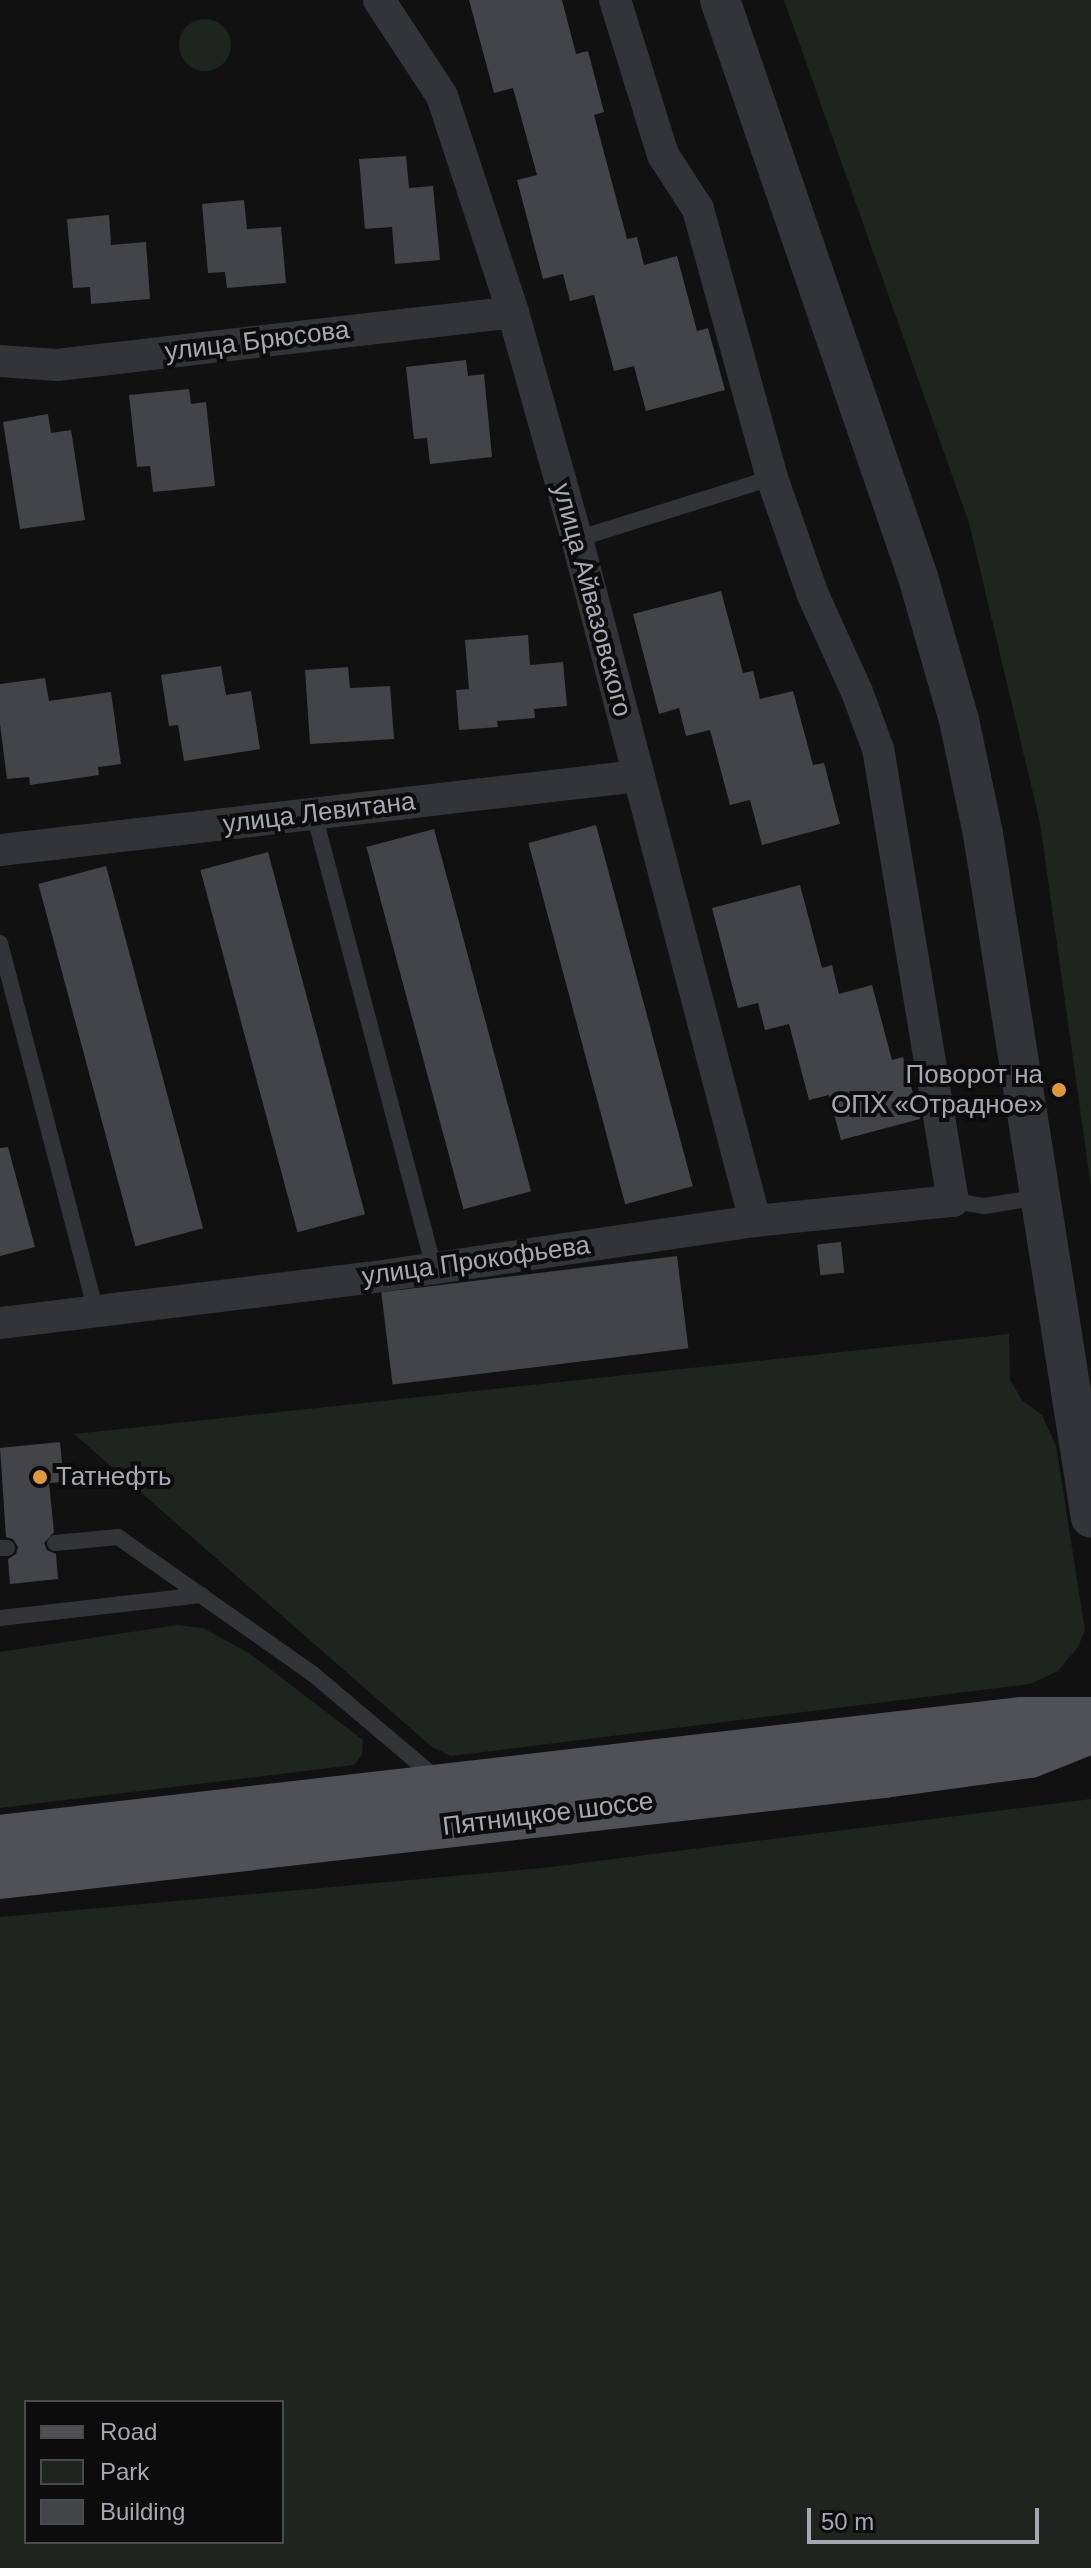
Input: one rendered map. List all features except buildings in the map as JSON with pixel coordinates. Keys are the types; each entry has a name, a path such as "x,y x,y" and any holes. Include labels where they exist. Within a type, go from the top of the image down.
{"main road":[{"name":"Пятницкое шоссе","path":"0,1837 1022,1719 1091,1719"},
{"name":"Пятницкое шоссе","path":"0,1877 884,1776 1030,1756 1091,1732"}],"street":[{"name":"улица Айвазовского","path":"379,0 442,96 513,312 577,539 755,1221"},
{"path":"615,0 663,155 698,209 772,478 813,595 857,692 878,749 953,1201"},
{"path":"720,0 918,577 959,720 983,834 1091,1518"},
{"name":"улица Брюсова","path":"0,361 57,365 513,312"},
{"name":"улица Левитана","path":"0,850 638,776"},
{"name":"улица Прокофьева","path":"0,1323 434,1268 755,1221 953,1201"}],"lane":[{"path":"577,539 772,478"},
{"path":"314,814 434,1268"},
{"path":"0,943 96,1311"},
{"path":"953,1201 984,1206 1040,1197"},
{"path":"55,1543 118,1537 313,1674 446,1787"},
{"path":"0,1618 202,1595"}],"green space":[{"path":"784,0 1091,0 1091,1187 1040,823 969,523"},
{"path":"205,19 224,26 231,45 224,64 205,71 186,64 179,45 186,26"},
{"path":"1009,1334 1010,1380 1022,1400 1042,1415 1056,1446 1085,1630 1078,1647 1058,1671 1030,1684 451,1756 432,1747 74,1434"},
{"path":"177,1625 203,1628 249,1653 363,1740 362,1755 354,1765 0,1808 0,1652"},
{"path":"1091,1799 1091,2568 0,2568 0,1917 542,1868"}],"place":[{"name":"Поворот на ОПХ «Отрадное»","path":"1059,1090"},
{"name":"Татнефть","path":"40,1477"}]}
